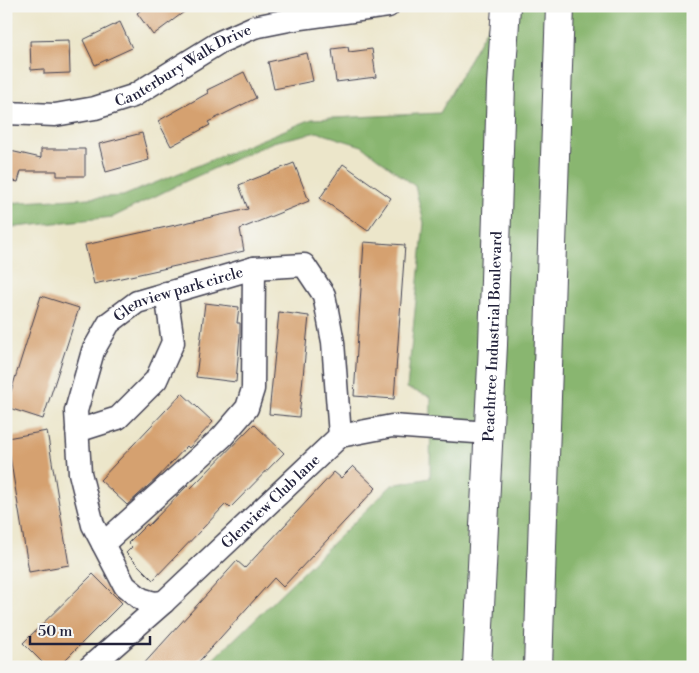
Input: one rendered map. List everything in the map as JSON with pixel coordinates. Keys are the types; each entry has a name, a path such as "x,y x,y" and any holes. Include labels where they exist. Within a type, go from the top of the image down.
{"highway":[{"name":"Peachtree Industrial Boulevard","path":"476,667 489,433 501,85 506,6"},
{"path":"538,667 560,6"}],"street":[{"name":"Canterbury Walk Drive","path":"6,113 55,114 95,108 133,96 220,42 254,27 294,19 388,6"},
{"name":"Glenview park circle","path":"164,602 154,603 141,599 125,586 93,525 80,473 76,411 93,351 109,324 137,302 166,293 254,268 304,265 324,295 333,342 340,436"},
{"path":"103,544 222,437 247,408 252,389 254,268"},
{"path":"78,431 118,418 156,380 173,342 166,293"},
{"path":"340,436 392,426 489,433"},
{"name":"Glenview Club lane","path":"90,667 164,602 340,436"}],"green space":[{"path":"499,6 693,6 693,667 206,667 392,485 430,478 431,397 407,388 424,223 415,186 362,146 317,132 273,142 184,182 113,217 6,228 6,203 123,196 312,119 440,113"}],"building":[{"path":"146,6 192,6 153,35 137,13"},
{"path":"120,22 132,48 95,65 83,40"},
{"path":"69,40 70,73 44,74 44,69 31,70 30,41"},
{"path":"348,47 349,52 372,49 376,77 336,82 332,49"},
{"path":"307,53 313,81 274,89 268,62"},
{"path":"244,72 256,98 208,122 210,125 171,146 158,121 208,93 207,90"},
{"path":"142,133 149,160 106,172 99,144"},
{"path":"41,149 85,149 85,176 57,176 57,171 21,171 18,182 6,179 6,150 41,158"},
{"path":"294,163 309,201 240,229 244,251 94,284 85,245 248,209 239,185"},
{"path":"343,164 391,198 368,231 320,198"},
{"path":"364,242 405,245 394,399 354,396"},
{"path":"41,296 79,308 43,419 6,407"},
{"path":"205,303 239,307 237,323 240,323 240,334 236,382 196,377"},
{"path":"279,312 309,316 299,417 269,414"},
{"path":"182,393 213,422 189,448 187,446 157,478 127,505 100,480"},
{"path":"254,424 284,453 230,508 226,504 153,580 126,553 132,547 128,543 147,524 148,526 188,485 191,488"},
{"path":"47,431 69,565 29,572 7,438"},
{"path":"353,466 376,488 283,587 274,578 194,667 141,667 237,561 245,568 334,472 341,478"},
{"path":"93,574 122,603 58,667 47,667 23,643"}]}
